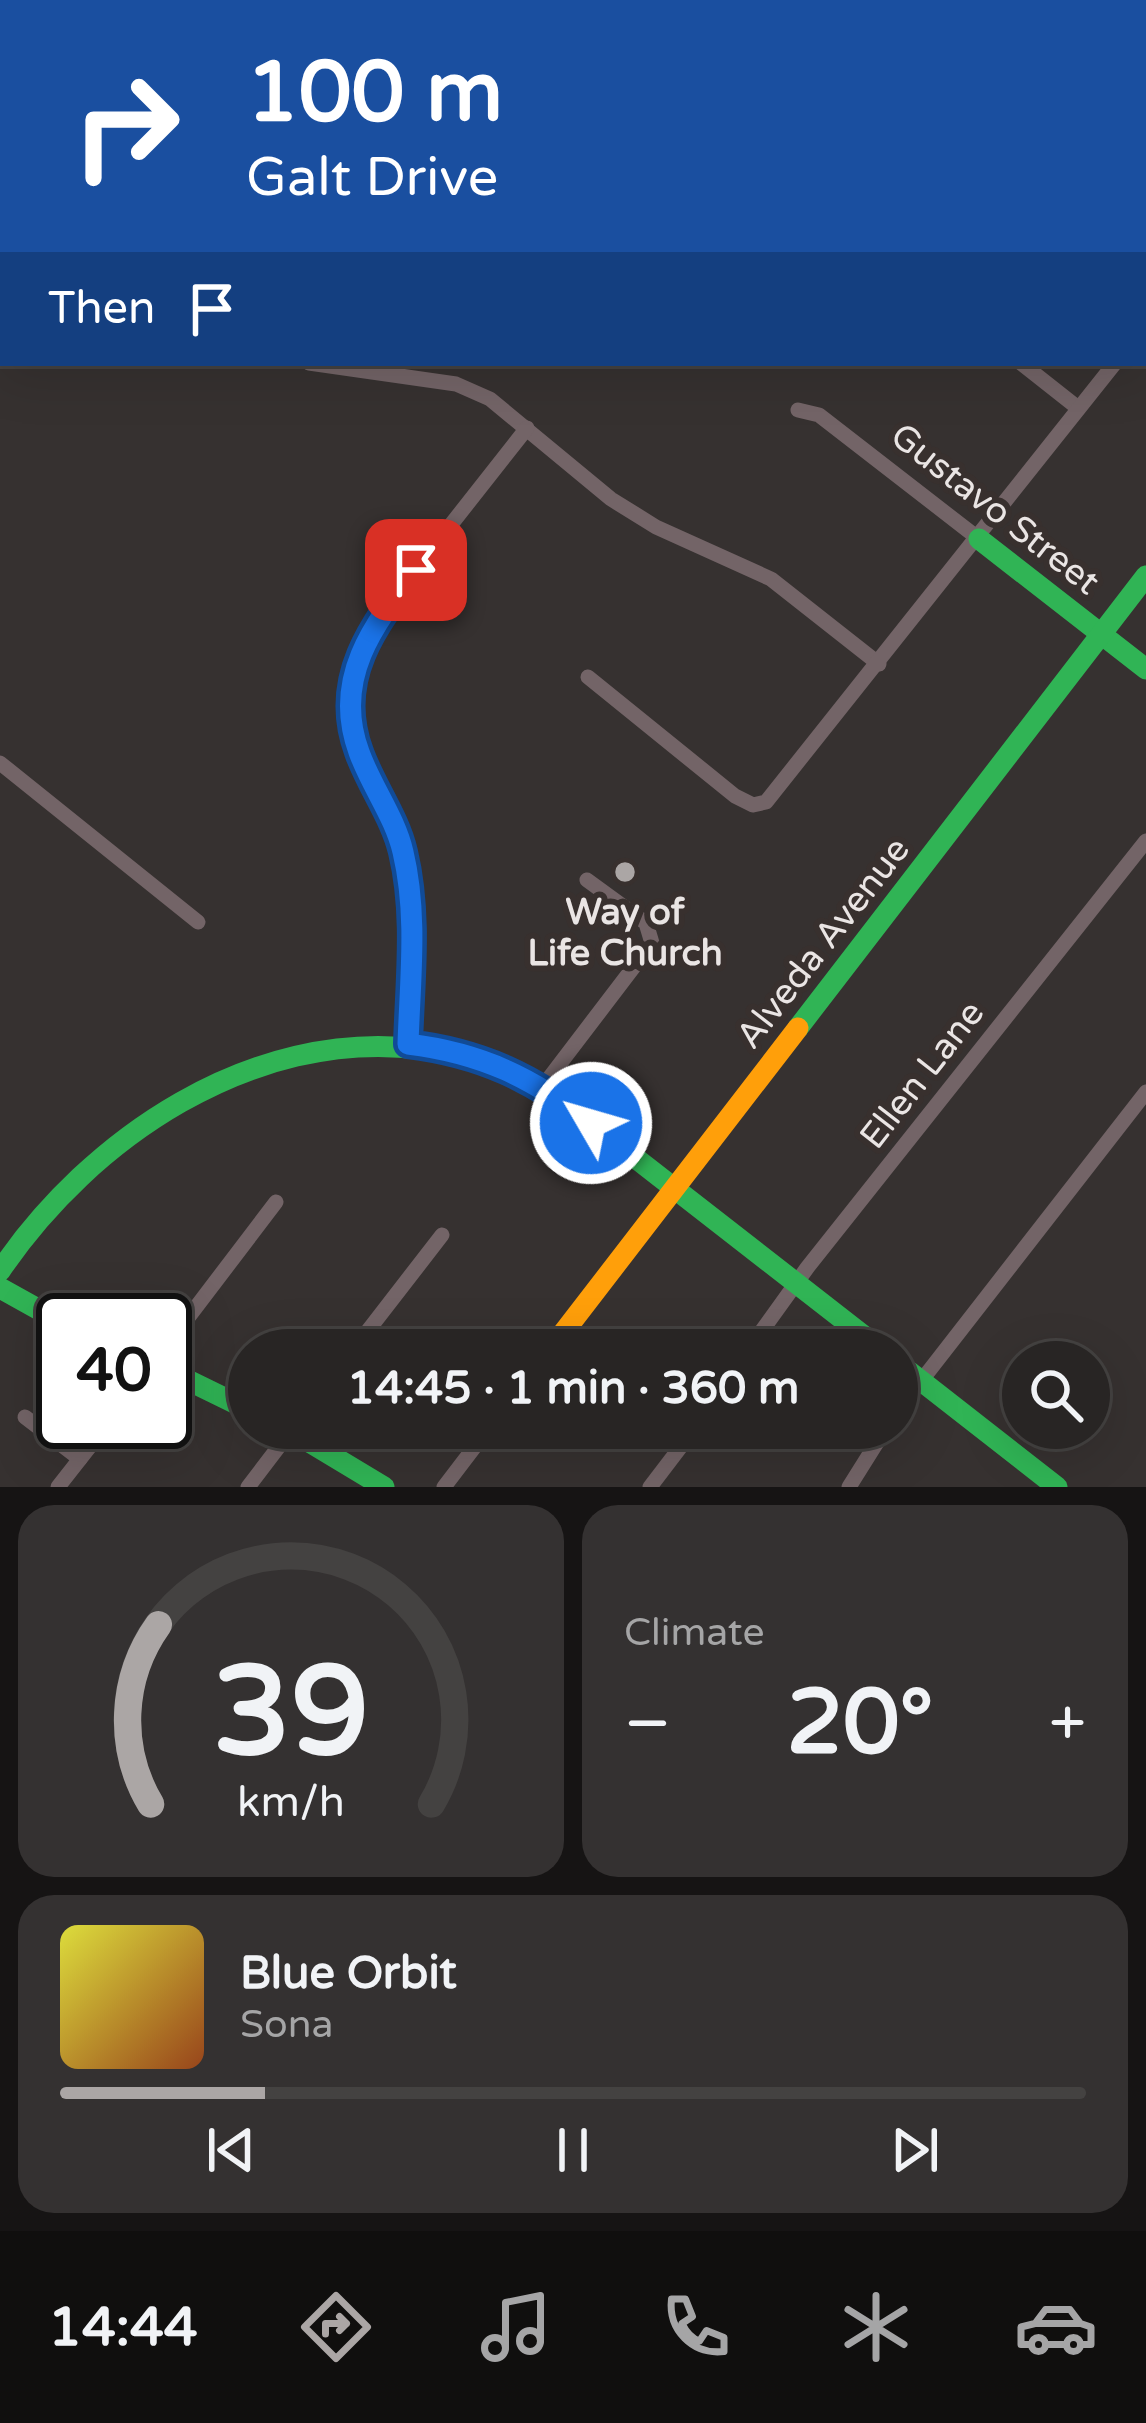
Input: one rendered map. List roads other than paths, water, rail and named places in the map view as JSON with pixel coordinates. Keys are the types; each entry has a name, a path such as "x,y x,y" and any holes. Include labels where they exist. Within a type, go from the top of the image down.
{"street":[{"path":"330,366 456,384 490,399 611,499 656,527 771,579 879,664"},
{"path":"1026,366 1078,408"},
{"path":"588,677 735,796 754,805 778,794 1112,366"},
{"name":"Gustavo Street","path":"798,410 820,415 1146,669"},
{"path":"408,1044 412,902 402,847 358,750 350,704 356,661 372,625 527,428"},
{"name":"Alveda Avenue","path":"566,1329 1146,576"},
{"path":"0,763 198,922"},
{"name":"Ellen Lane","path":"763,1329 1146,841"},
{"path":"543,1086 646,958 652,943 646,923 587,880"},
{"path":"0,1271 58,1193 149,1120 236,1076 278,1064 408,1044 478,1057 543,1086 855,1329"},
{"path":"1053,1486 918,1379 1146,1093"},
{"path":"192,1312 276,1202"},
{"path":"369,1329 442,1235"},
{"path":"0,1288 36,1308"},
{"path":"192,1382 228,1400"},
{"path":"25,1417 80,1459"},
{"path":"58,1487 88,1449"},
{"path":"248,1487 276,1449"},
{"path":"322,1449 384,1487"},
{"path":"444,1487 474,1449"},
{"path":"650,1487 679,1449"},
{"path":"849,1487 873,1449"}],"place":[{"name":"Way of Life Church","path":"625,872"}]}
